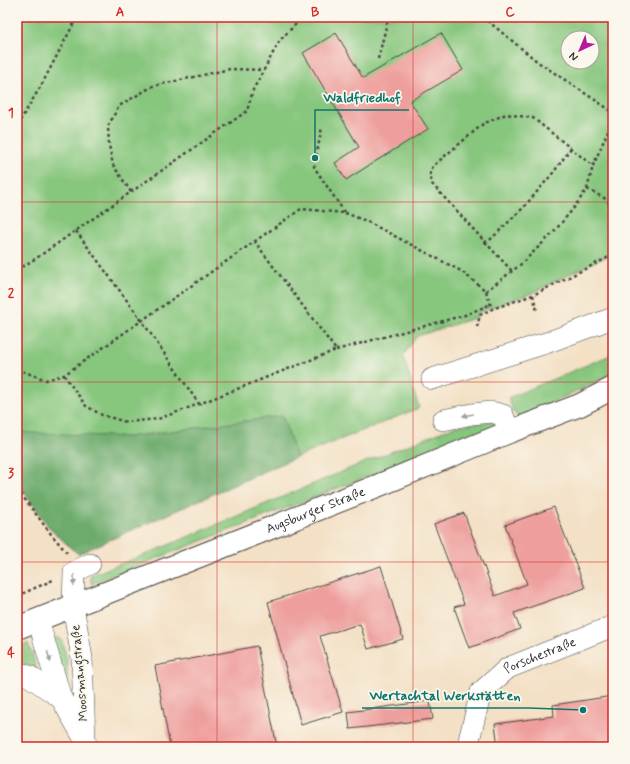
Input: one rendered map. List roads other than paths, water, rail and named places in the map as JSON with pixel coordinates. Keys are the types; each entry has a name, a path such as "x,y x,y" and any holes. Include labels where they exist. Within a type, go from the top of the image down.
{"main road":[{"name":"Augsburger Straße","path":"17,628 377,486 503,416 580,404 613,388"}],"street":[{"path":"432,379 546,343 613,318"},
{"path":"443,420 491,412 503,416"},
{"name":"Moosmangstraße","path":"82,568 73,606 82,658 86,744"},
{"name":"Moosmangstraße","path":"38,620 61,698 86,744"},
{"name":"Porschestraße","path":"470,747 469,740 481,692 508,668 613,626"},
{"name":"Moosmangstraße","path":"17,672 29,676 61,698"}],"place":[{"name":"Waldfriedhof","path":"315,158"},
{"name":"Wertachtal Werkstätten","path":"583,710"}]}
